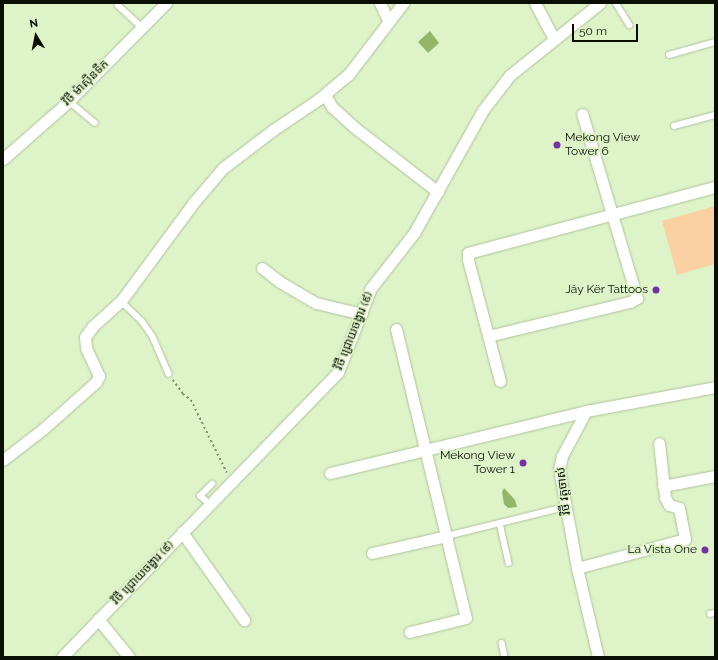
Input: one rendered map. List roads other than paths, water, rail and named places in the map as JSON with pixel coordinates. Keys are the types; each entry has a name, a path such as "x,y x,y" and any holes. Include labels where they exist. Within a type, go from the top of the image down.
{"street":[{"name":"វិថី ម៉ាស៊ីនទឹក","path":"3,159 69,101 166,3"},
{"path":"380,3 388,20"},
{"path":"3,460 43,429 96,382 99,376 86,348 85,337 93,326 121,301 194,202 223,168 325,95 348,75 388,20 403,3"},
{"path":"535,3 554,39"},
{"name":"វិថី ជ្រោយចង្វារ (៩)","path":"65,656 98,619 338,372 374,284 414,233 438,192 464,140 483,110 510,75 600,3"},
{"path":"325,95 332,107 354,127 438,192"},
{"path":"488,336 630,302 637,298 582,114"},
{"path":"500,381 468,260 468,252 715,187"},
{"path":"262,268 280,282 316,303 362,314"},
{"path":"396,329 466,618 410,632"},
{"path":"330,473 586,411 715,387"},
{"name":"វិថី វត្តចាស់","path":"586,411 562,456 559,469 577,568 598,657"},
{"path":"577,568 685,539 679,508 666,502 659,443"},
{"path":"663,486 715,476"},
{"path":"182,532 244,620"},
{"path":"372,554 447,536"},
{"path":"98,619 129,657"}],"lane":[{"path":"616,3 630,24"},
{"path":"118,5 142,27"},
{"path":"669,55 715,42"},
{"path":"69,101 95,123"},
{"path":"674,126 715,116"},
{"path":"121,301 142,321 153,337 169,374"},
{"path":"210,505 200,496 211,483 221,494"},
{"path":"447,536 565,507"},
{"path":"500,523 509,563"},
{"path":"502,644 506,657"}],"place":[{"name":"Mekong View Tower 6","path":"557,145"},
{"name":"Jäy Kër Tattoos","path":"656,290"},
{"name":"Mekong View Tower 1","path":"523,463"},
{"name":"La Vista One","path":"705,550"}]}
